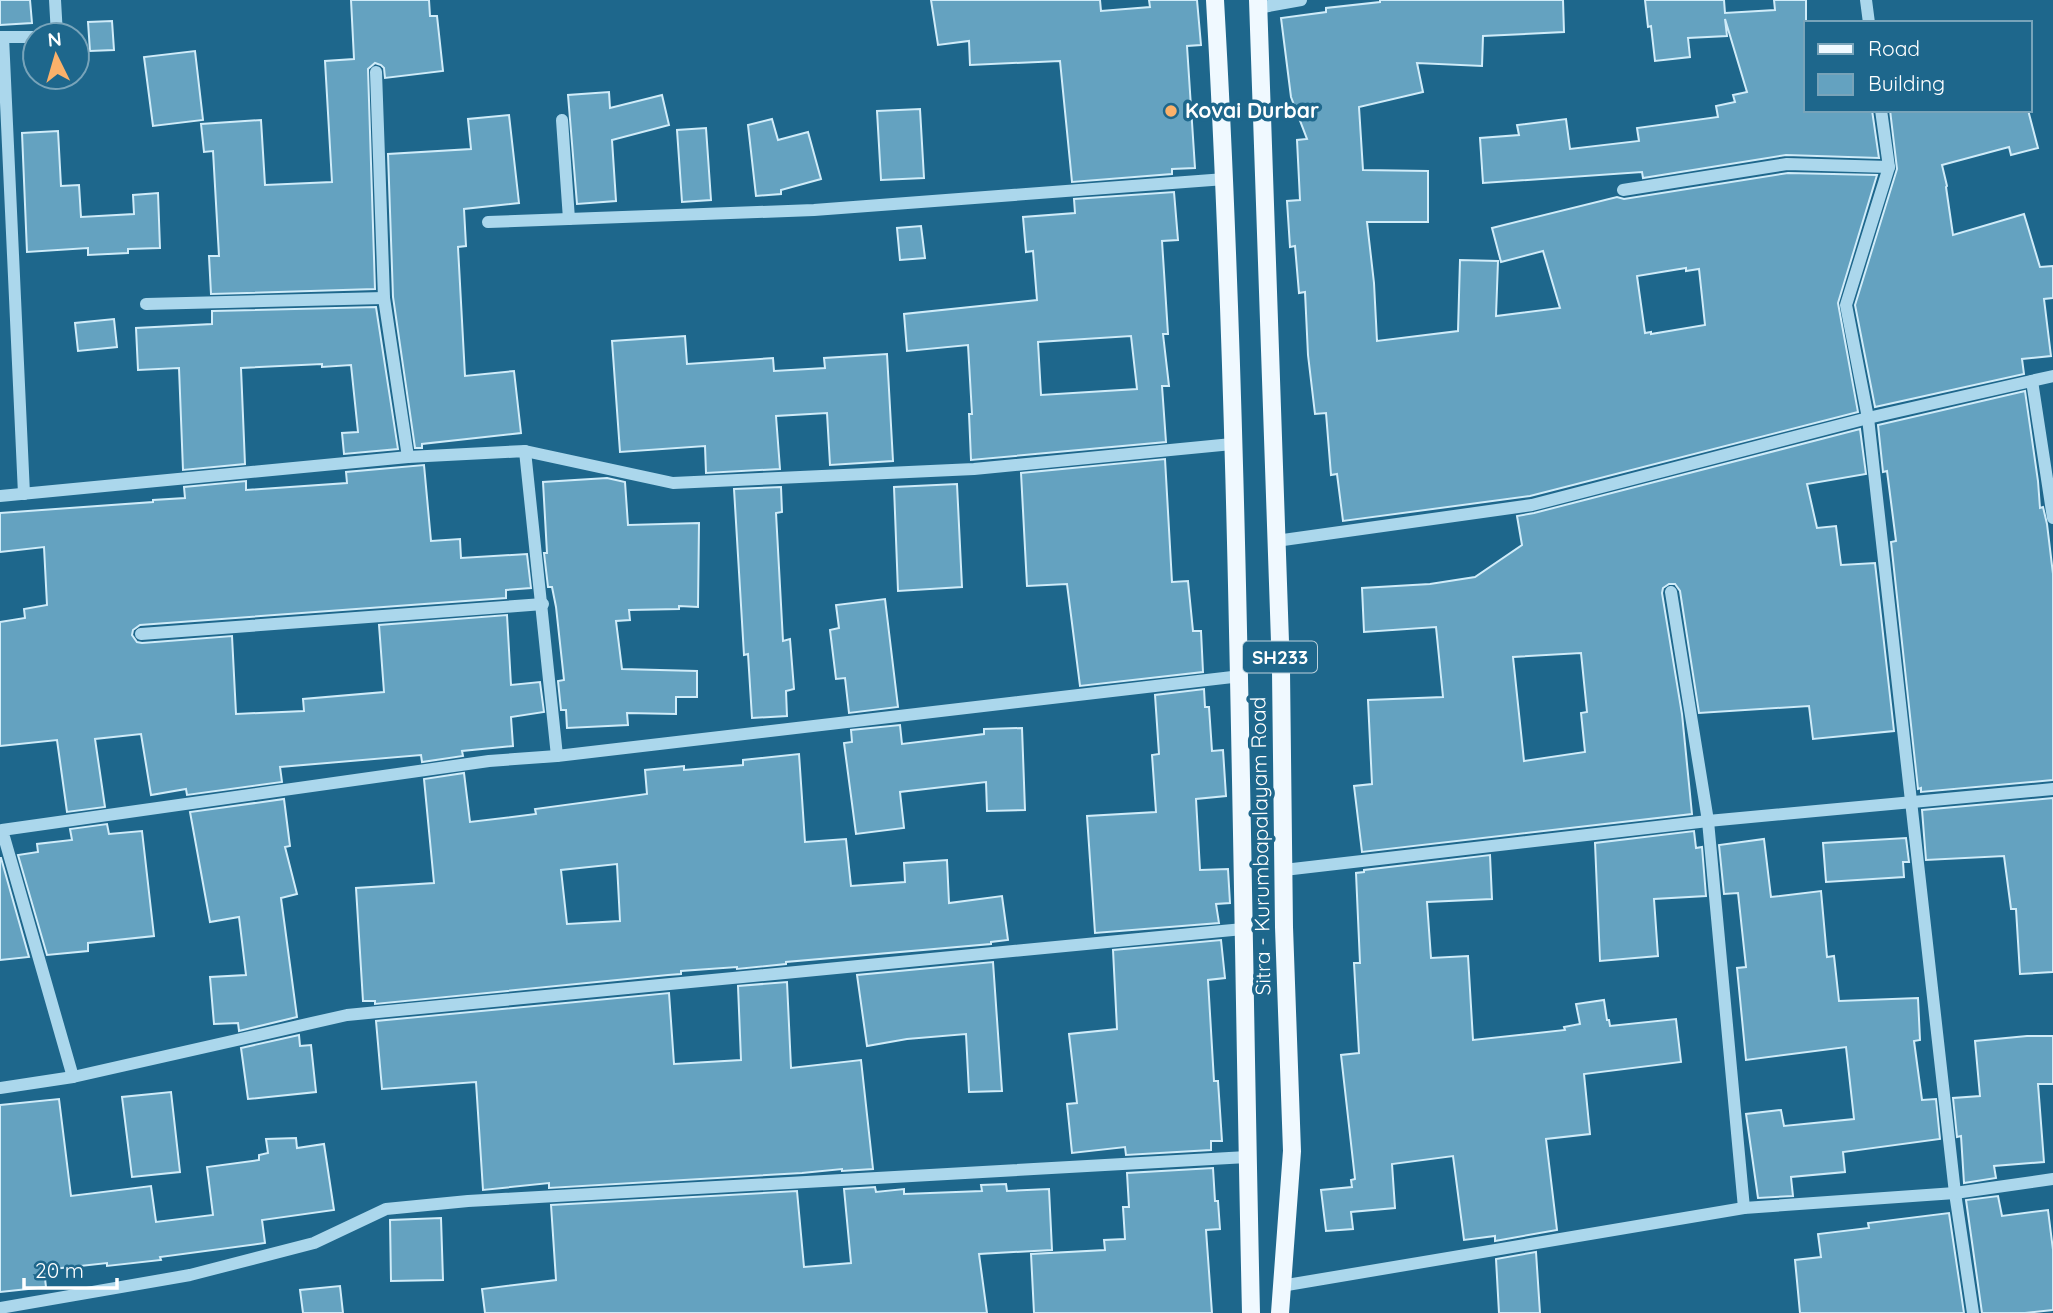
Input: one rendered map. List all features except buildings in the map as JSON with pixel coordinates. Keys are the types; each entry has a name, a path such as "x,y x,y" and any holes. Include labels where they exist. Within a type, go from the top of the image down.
{"main road":[{"path":"1215,0 1225,179 1241,676 1242,929 1251,1313"},
{"name":"Sitra - Kurumbapalayam Road","path":"1258,4 1292,1151 1280,1313"}],"street":[{"path":"55,0 56,21"},
{"path":"1258,4 1301,0"},
{"path":"1866,0 1869,21"},
{"path":"21,37 1,37 24,494"},
{"path":"376,72 384,298 408,457"},
{"path":"1881,112 1889,167 1846,305 1868,418 1955,1193 1973,1313"},
{"path":"562,120 569,219"},
{"path":"1623,190 1787,164 1889,167"},
{"path":"488,222 814,210 1225,179"},
{"path":"146,304 384,298"},
{"path":"1276,541 1532,505 1868,418 2053,376"},
{"path":"2032,381 2053,518"},
{"path":"0,496 408,457 525,450 673,482 974,470 1232,444"},
{"path":"525,450 557,756"},
{"path":"1671,593 1708,821 1744,1208"},
{"path":"141,634 543,604"},
{"path":"73,1077 1,825 489,761 557,756 1241,676"},
{"path":"1284,870 1708,821 2053,789"},
{"path":"0,1088 73,1077 347,1015 1242,929"},
{"path":"0,1307 202,1272 314,1243 386,1209 482,1200 1247,1157"},
{"path":"1281,1286 1744,1208 1955,1193 2053,1179"}],"place":[{"name":"Kovai Durbar","path":"1171,111"}]}
